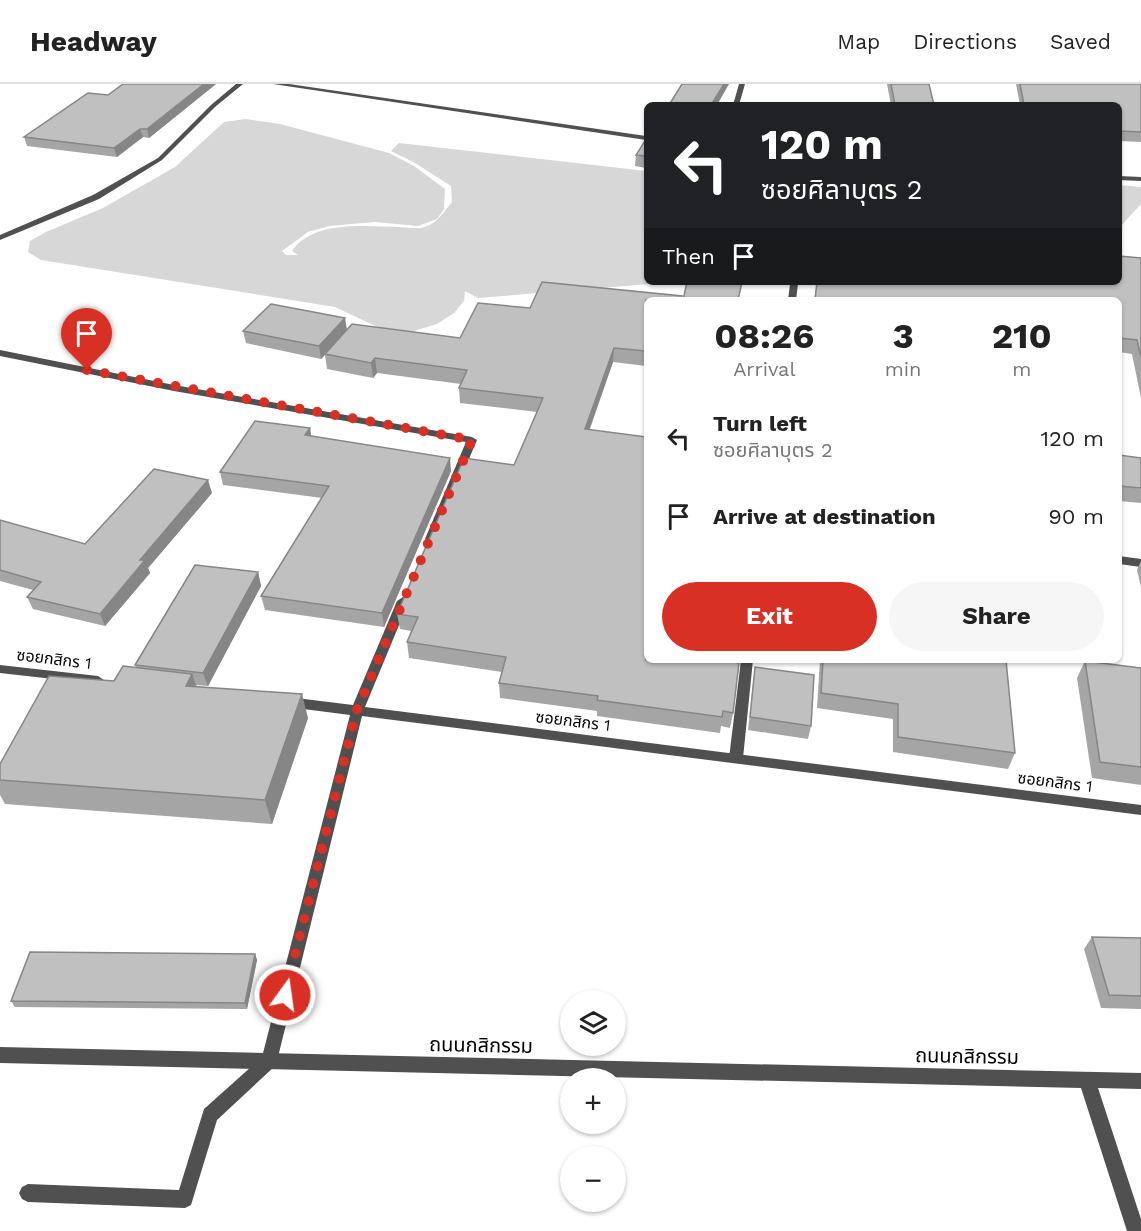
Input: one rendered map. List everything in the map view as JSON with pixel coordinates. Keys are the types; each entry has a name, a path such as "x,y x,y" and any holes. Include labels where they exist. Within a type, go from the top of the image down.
{"street":[{"path":"0,238 96,197 160,159 213,106 240,84"},
{"path":"276,84 644,138"},
{"path":"737,102 742,84"},
{"path":"1122,178 1141,179"},
{"path":"0,354 174,388 472,440 426,548"},
{"path":"1122,560 1141,563"},
{"path":"28,1193 185,1199 210,1115 269,1061 357,710 408,591"},
{"path":"736,758 747,663"},
{"name":"ซอยกสิกร 1","path":"0,669 107,681"},
{"name":"ซอยกสิกร 1","path":"274,701 1141,810"},
{"name":"ถนนกสิกรรม","path":"0,1055 1141,1081"},
{"path":"1087,1080 1136,1231"}],"shaded area":[{"path":"246,119 280,124 389,153 414,166 445,189 444,209 437,219 418,226 375,222 329,226 308,232 282,251 286,255 298,255 292,251 302,241 327,229 357,226 419,228 433,223 440,217 452,202 451,186 391,151 399,143 644,171 644,284 478,298 465,291 464,301 454,313 437,324 414,331 386,331 335,307 41,260 28,252 30,241 103,208 175,167 224,122"},
{"path":"1122,185 1141,187 1141,204 1122,225"}],"building":[{"path":"123,84 204,84 147,129 140,129 114,148 24,137 88,93 108,95"},
{"path":"682,84 724,84 713,102 671,102"},
{"path":"891,84 929,84 933,102 894,102"},
{"path":"1020,84 1141,84 1141,132 1122,131 1122,102 1023,102"},
{"path":"644,142 644,156 636,155"},
{"path":"1122,256 1141,258 1141,357 1137,340 1122,338 1122,297 815,297 817,285 1122,285"},
{"path":"542,282 682,296 644,297 644,351 614,348 585,429 644,437 644,663 739,663 733,713 723,711 722,717 597,700 598,696 499,683 506,657 407,642 418,617 397,614 464,458 514,465 543,398 459,388 467,370 375,358 371,363 325,354 352,324 460,338 478,303 530,308"},
{"path":"686,285 741,285 739,297 684,297"},
{"path":"271,304 345,318 319,346 243,331"},
{"path":"255,421 310,428 305,435 450,458 382,613 261,596 329,486 220,472"},
{"path":"1122,455 1141,458 1141,488 1122,486"},
{"path":"154,469 208,480 140,560 145,560 100,614 27,597 41,582 0,570 0,520 85,544"},
{"path":"195,565 258,572 203,673 135,665"},
{"path":"823,663 1006,663 1015,753 898,737 898,704 821,693"},
{"path":"1085,663 1141,668 1141,767 1100,762"},
{"path":"123,666 192,674 186,686 302,694 265,800 0,780 0,764 49,676 114,681"},
{"path":"755,667 814,675 811,726 750,717"},
{"path":"1092,937 1141,938 1141,996 1109,995"},
{"path":"30,952 255,954 245,1003 11,1001"}],"route":[{"path":"87,370 174,388 472,440 357,710 285,995"}]}
